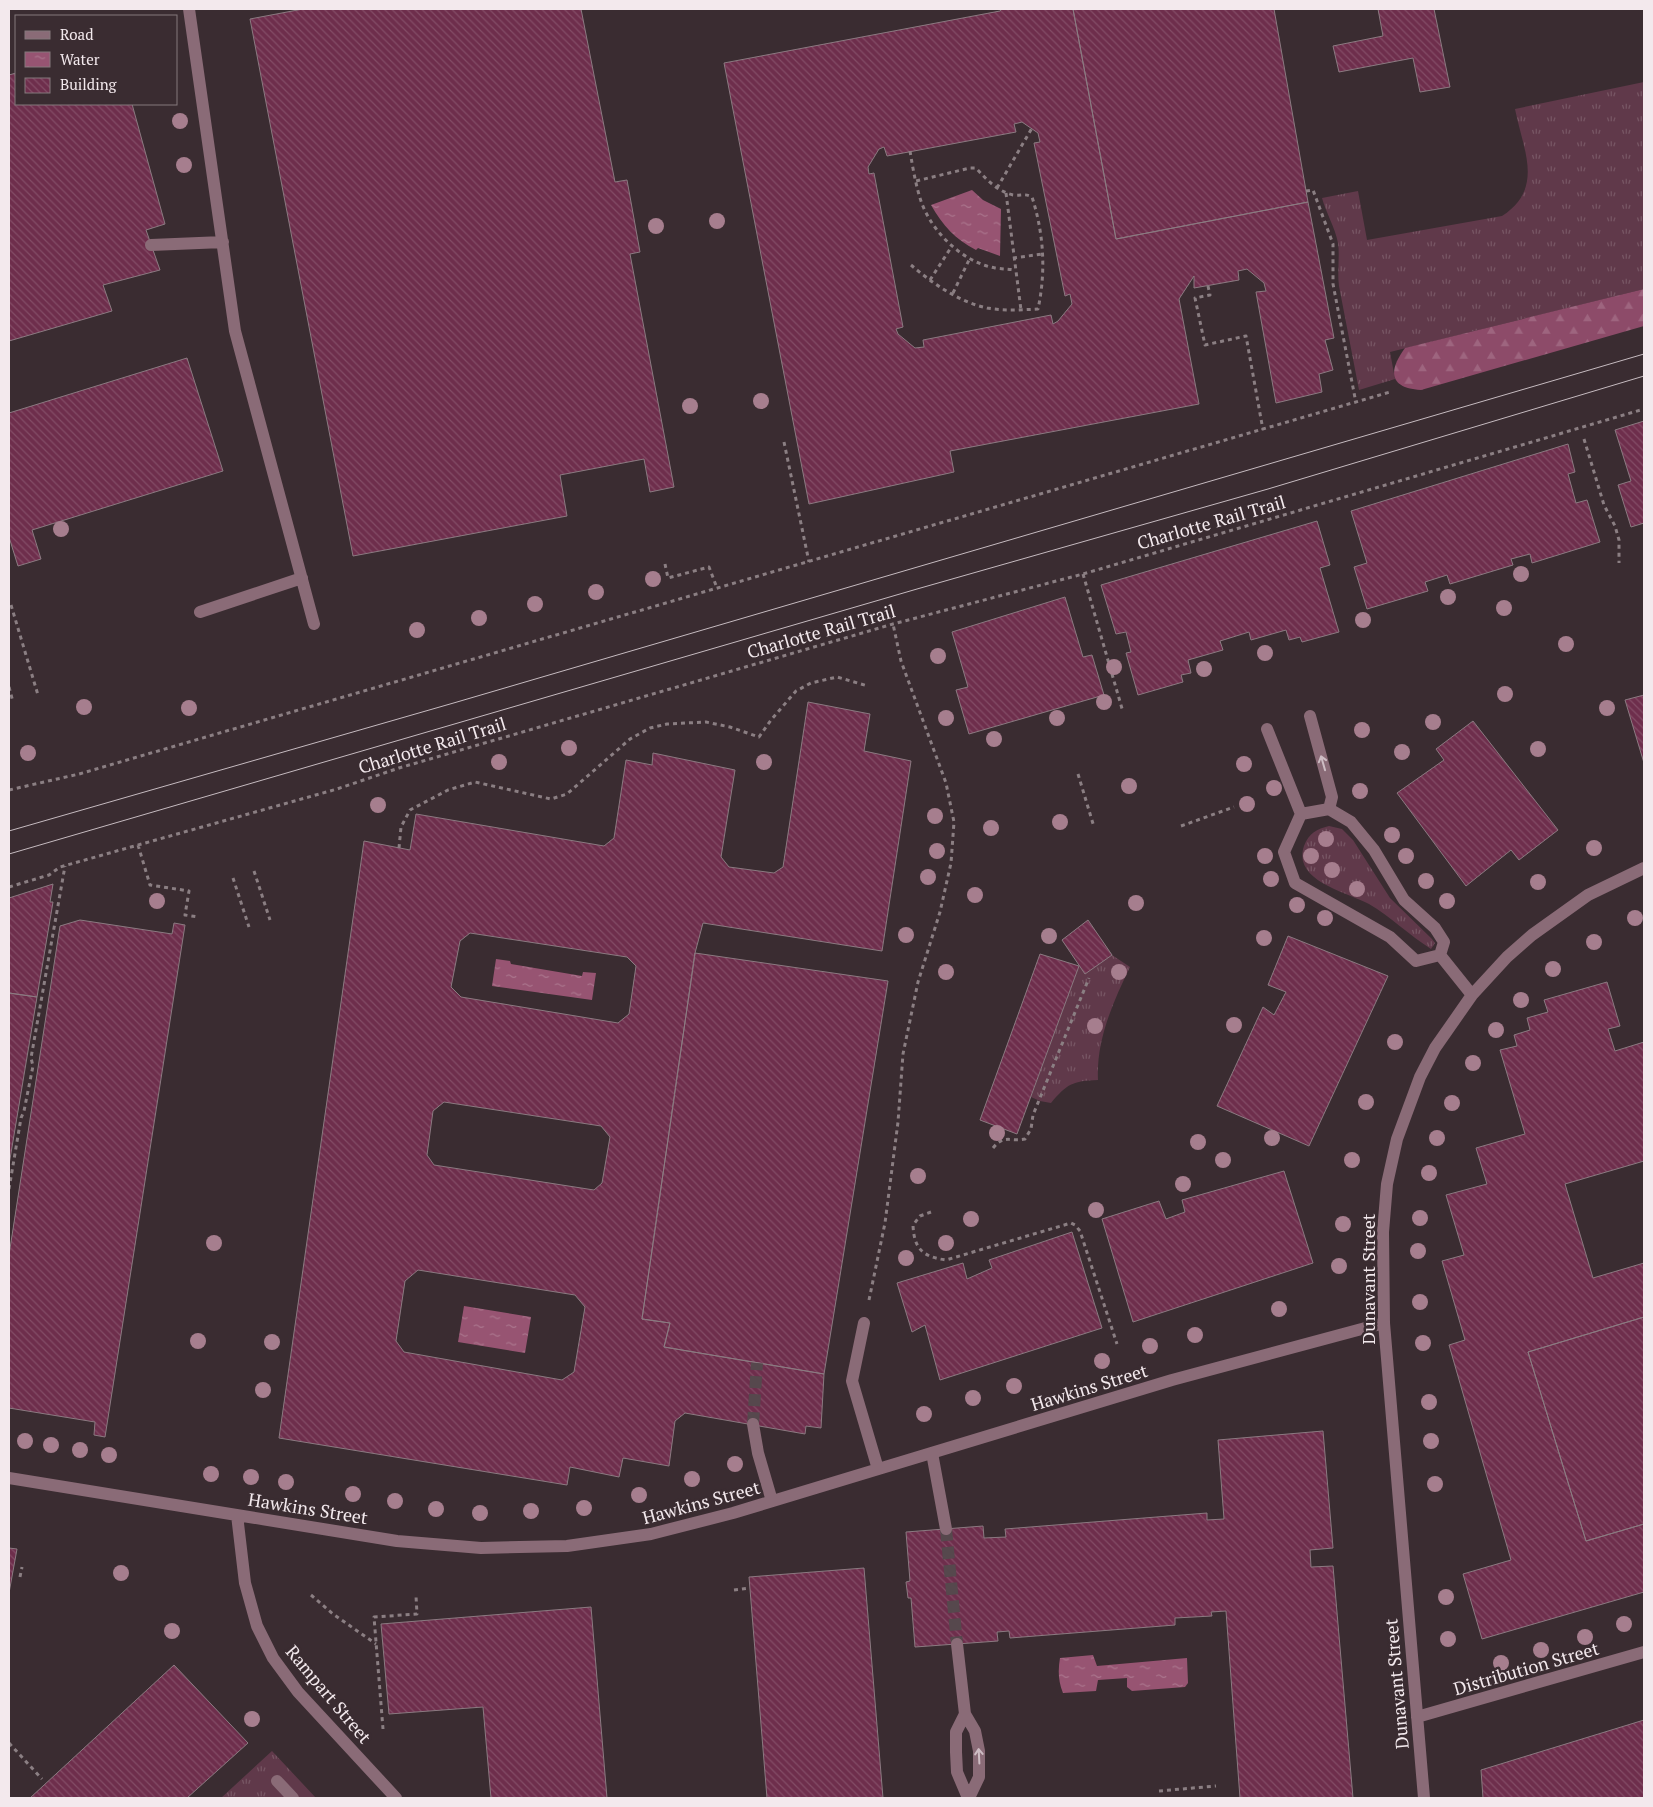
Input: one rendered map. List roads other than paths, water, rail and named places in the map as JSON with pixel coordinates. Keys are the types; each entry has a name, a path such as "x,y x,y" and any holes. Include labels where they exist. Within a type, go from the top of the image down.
{"street":[{"path":"189,9 235,331 314,624"},
{"path":"151,245 223,242"},
{"path":"200,612 302,578"},
{"path":"1310,716 1332,797 1329,809"},
{"path":"1267,729 1301,814 1284,852 1295,883 1390,937 1416,961 1440,955"},
{"path":"1301,814 1329,809 1351,822 1374,850 1404,900 1435,928 1444,942 1440,955"},
{"name":"Dunavant Street","path":"1424,1798 1384,1323 1383,1232 1386,1184 1397,1139 1424,1070 1435,1048 1472,995 1507,957 1532,934 1588,895 1644,868"},
{"path":"1440,955 1472,995"},
{"path":"864,1323 852,1381 878,1469"},
{"name":"Hawkins Street","path":"9,1478 397,1540 481,1548 567,1546 651,1534 772,1501 1172,1380 1384,1323"},
{"path":"753,1424 758,1453 772,1501"},
{"path":"932,1453 946,1529"},
{"name":"Rampart Street","path":"237,1514 246,1583 257,1626 273,1658 298,1692 390,1796"},
{"path":"957,1644 965,1714 975,1731 979,1751 979,1777 969,1798"},
{"name":"Distribution Street","path":"1416,1717 1644,1652"},
{"path":"965,1714 956,1732 956,1752 957,1772 969,1798"},
{"path":"277,1781 293,1798"}],"water":[{"path":"972,190 983,200 1001,209 1000,256 978,248 976,250 962,241 945,226 931,205"},
{"path":"496,959 510,961 511,964 582,976 583,972 596,973 592,1000 492,986"},
{"path":"464,1306 531,1317 525,1353 458,1342"},
{"path":"1093,1655 1097,1666 1187,1658 1188,1683 1185,1687 1132,1691 1127,1687 1127,1678 1098,1680 1096,1691 1063,1693 1059,1675 1060,1658"}],"tunnel":[{"path":"753,1424 757,1363"},
{"path":"946,1529 957,1644"}],"tram line":[{"path":"9,831 457,702 1644,354"},
{"path":"9,854 917,589 1268,489 1644,376"}]}
